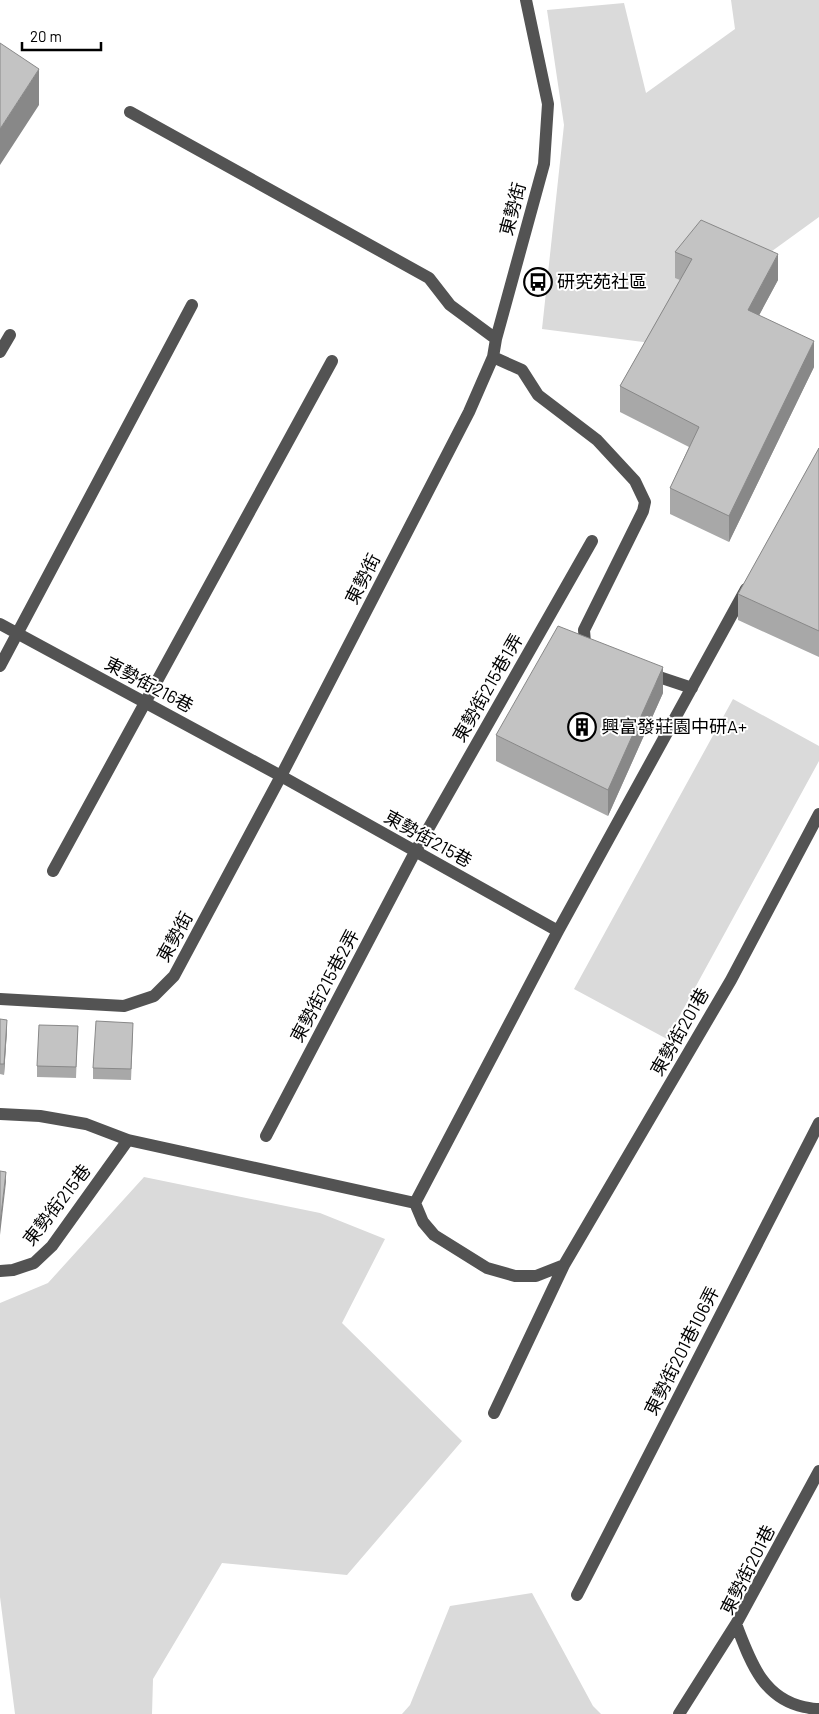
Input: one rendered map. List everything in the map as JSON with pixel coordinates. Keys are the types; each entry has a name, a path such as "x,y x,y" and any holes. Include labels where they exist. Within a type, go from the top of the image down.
{"street":[{"name":"東勢街","path":"0,999 124,1006 154,996 174,976 281,776 468,412 493,357 496,339 544,164 548,104 526,0"},
{"path":"130,112 429,278 450,305 496,339"},
{"path":"0,666 192,305"},
{"path":"0,352 10,335"},
{"path":"493,357 522,370 538,395 597,440 635,481 645,502 643,511 584,630 585,643 592,655 601,658"},
{"path":"53,871 332,361"},
{"name":"東勢街215巷1弄","path":"415,852 592,541"},
{"path":"415,1203 558,931 753,575"},
{"name":"東勢街216巷","path":"0,624 281,776"},
{"path":"638,670 692,688"},
{"name":"東勢街215巷","path":"281,776 558,931"},
{"name":"東勢街201巷","path":"494,1413 564,1265 731,980 819,814"},
{"name":"東勢街215巷2弄","path":"266,1136 415,852"},
{"path":"0,1114 40,1116 86,1124 128,1140 415,1203"},
{"name":"東勢街201巷106弄","path":"577,1595 819,1124"},
{"name":"東勢街215巷","path":"0,1271 13,1270 34,1263 52,1246 128,1140"},
{"path":"415,1203 423,1222 434,1235 487,1268 514,1276 536,1276 564,1265"},
{"name":"東勢街201巷","path":"819,1471 736,1624 749,1658 760,1678 776,1696 795,1705 819,1709"},
{"path":"679,1714 736,1624"}],"shaded area":[{"path":"731,0 819,0 819,217 651,343 542,329 564,125 547,10 624,3 646,93 735,29"},
{"path":"733,699 819,746 819,761 667,1039 574,989"},
{"path":"144,1177 320,1213 385,1239 342,1323 462,1441 347,1575 222,1563 153,1679 152,1714 15,1714 0,1597 0,1303 48,1283"},
{"path":"532,1593 593,1706 601,1714 402,1714 410,1705 450,1606"}],"building":[{"path":"0,43 39,69 0,129"},
{"path":"701,220 778,254 748,310 814,341 729,516 670,488 699,427 620,386 692,259 675,252"},
{"path":"819,448 819,631 738,594"},
{"name":"興富發莊園中研A+","path":"558,626 663,667 608,790 496,735"},
{"path":"0,1019 7,1020 4,1064 0,1064"},
{"path":"96,1021 133,1023 131,1069 93,1068"},
{"path":"39,1025 78,1026 76,1067 37,1066"},
{"path":"0,1171 6,1172 0,1224"}],"place":[{"name":"研究苑社區","path":"538,282"},
{"name":"興富發莊園中研A+","path":"582,727"}]}
